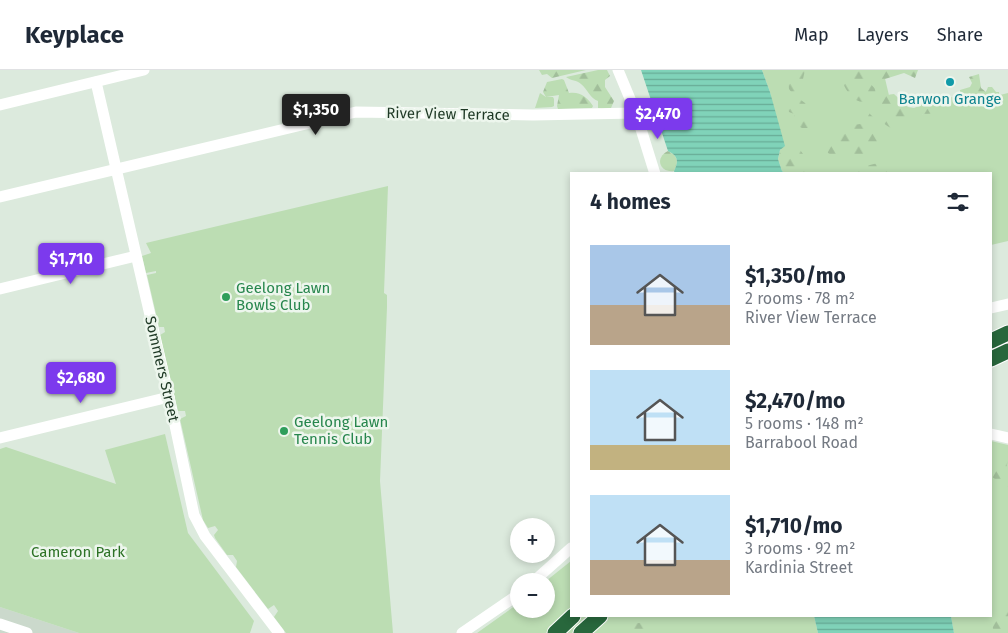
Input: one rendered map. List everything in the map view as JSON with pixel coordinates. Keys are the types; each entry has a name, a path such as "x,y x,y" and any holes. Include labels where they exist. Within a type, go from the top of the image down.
{"highway":[{"path":"992,341 1008,333"},
{"path":"992,359 1008,351"},
{"path":"555,633 572,617"},
{"path":"582,633 599,617"}],"street":[{"path":"0,105 144,70"},
{"path":"618,70 636,113 654,172"},
{"name":"Sommers Street","path":"96,82 169,397 194,515 205,536 279,633"},
{"name":"River View Terrace","path":"0,197 356,112 533,115 636,113"},
{"path":"0,289 136,256"},
{"path":"992,308 1008,304"},
{"path":"0,438 169,397"},
{"path":"992,434 1008,438"},
{"path":"543,573 570,549"},
{"path":"462,633 510,600"},
{"path":"0,624 27,633"}],"shaded area":[{"path":"641,70 762,70 785,146 780,150 778,159 783,172 674,172 677,159 668,151"},
{"path":"0,607 79,633 0,633"},
{"path":"814,617 951,617 954,633 818,633"}],"green space":[{"path":"539,70 586,70 552,78 547,74 542,75"},
{"path":"598,70 607,70 610,76 605,80 605,87 614,101 611,108 598,108 598,101 583,86 566,77"},
{"path":"762,70 883,70 895,121 1008,93 1008,241 992,245 992,172 786,172 770,92"},
{"path":"787,70 805,70 803,79 797,86 803,93 797,95 789,89"},
{"path":"845,70 918,70 915,78 904,73 885,79 872,79 870,84 875,90 875,98 864,102 854,99 844,86 842,81"},
{"path":"979,74 981,88 986,92 988,87 992,87 996,92 999,92 999,97 988,102 969,103 939,112 923,114 891,128 881,120 878,114 878,104 881,99 894,94 908,107 914,108 923,101 943,94 947,97 959,98 960,101 967,98 960,93 960,90 970,87 972,83 969,77"},
{"path":"562,79 569,93 577,93 583,96 591,103 592,108 558,109 559,95 546,97 543,92 547,82"},
{"path":"540,93 546,97 553,97 554,106 535,108"},
{"path":"794,95 805,103 811,113 808,120 808,128 796,125 794,114 789,112 787,106 790,97"},
{"path":"868,112 876,120 878,130 882,136 875,151 864,152 860,163 865,166 880,163 886,166 889,172 853,172 848,156 842,151 833,156 828,153 825,142 826,136 853,125 863,124"},
{"path":"791,144 799,149 807,161 807,172 782,171 778,159 780,150"},
{"path":"668,151 677,159 674,171 665,170 660,164 661,157"},
{"name":"Geelong Lawn Tennis Club","path":"388,186 384,293 387,295 387,307 380,481 393,633 286,633 274,617 278,611 274,605 268,609 236,567 237,561 233,555 227,555 215,538 214,535 218,530 215,526 208,528 203,520 180,419 186,416 185,411 178,411 160,335 165,332 164,327 159,327 147,275 156,273 156,271 146,273 142,256 151,253 146,243"},
{"name":"Cameron Park","path":"165,434 188,533 254,621 250,633 79,633 0,607 0,449 6,447 116,484 105,450"},
{"path":"992,441 1008,445 1008,633 954,633 951,617 992,617"},
{"path":"992,459 1008,460 1006,469 1008,475 1006,478 1008,480 1008,487 992,477"},
{"path":"570,562 570,617 814,617 818,633 477,633 510,609 510,618 555,618 555,574"},
{"path":"1008,612 1008,633 994,633 992,624"},
{"path":"640,623 647,628 648,633 615,633 622,624"}],"place":[{"name":"Barwon Grange","path":"950,82"},
{"name":"Geelong Lawn Bowls Club","path":"226,297"},
{"name":"Geelong Lawn Tennis Club","path":"284,431"}]}
